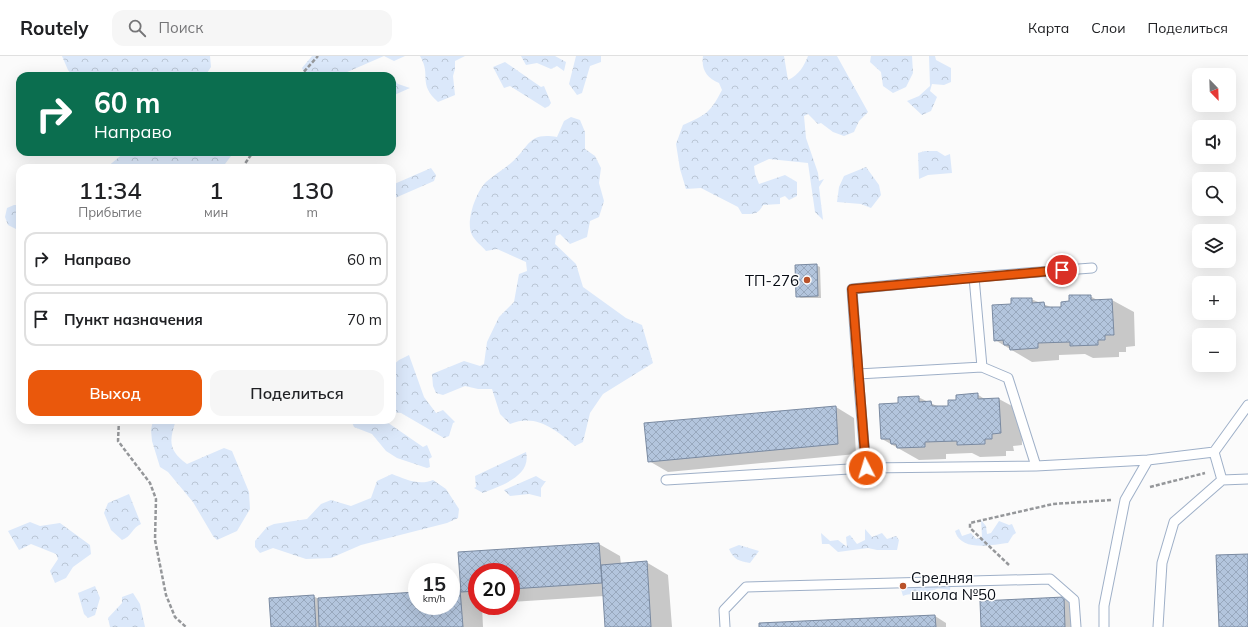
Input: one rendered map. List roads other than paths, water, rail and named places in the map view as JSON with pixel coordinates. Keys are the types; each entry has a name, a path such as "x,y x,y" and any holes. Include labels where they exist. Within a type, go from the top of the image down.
{"lane":[{"path":"866,468 852,289 974,277 1092,268"},
{"path":"974,277 982,367"},
{"path":"858,374 982,367 1008,378 1036,466"},
{"path":"666,480 866,468 1036,466 1148,460 1214,452 1248,405"},
{"path":"1214,452 1222,480"},
{"path":"1104,627 1104,606 1125,500 1148,460"},
{"path":"1158,627 1162,563 1174,522 1222,480 1248,479"},
{"path":"725,627 724,610 746,586 1024,579 1050,579 1074,600 1076,627"}],"place":[{"name":"ТП-276","path":"807,280"},
{"name":"Средняя школа №50","path":"903,586"}]}
